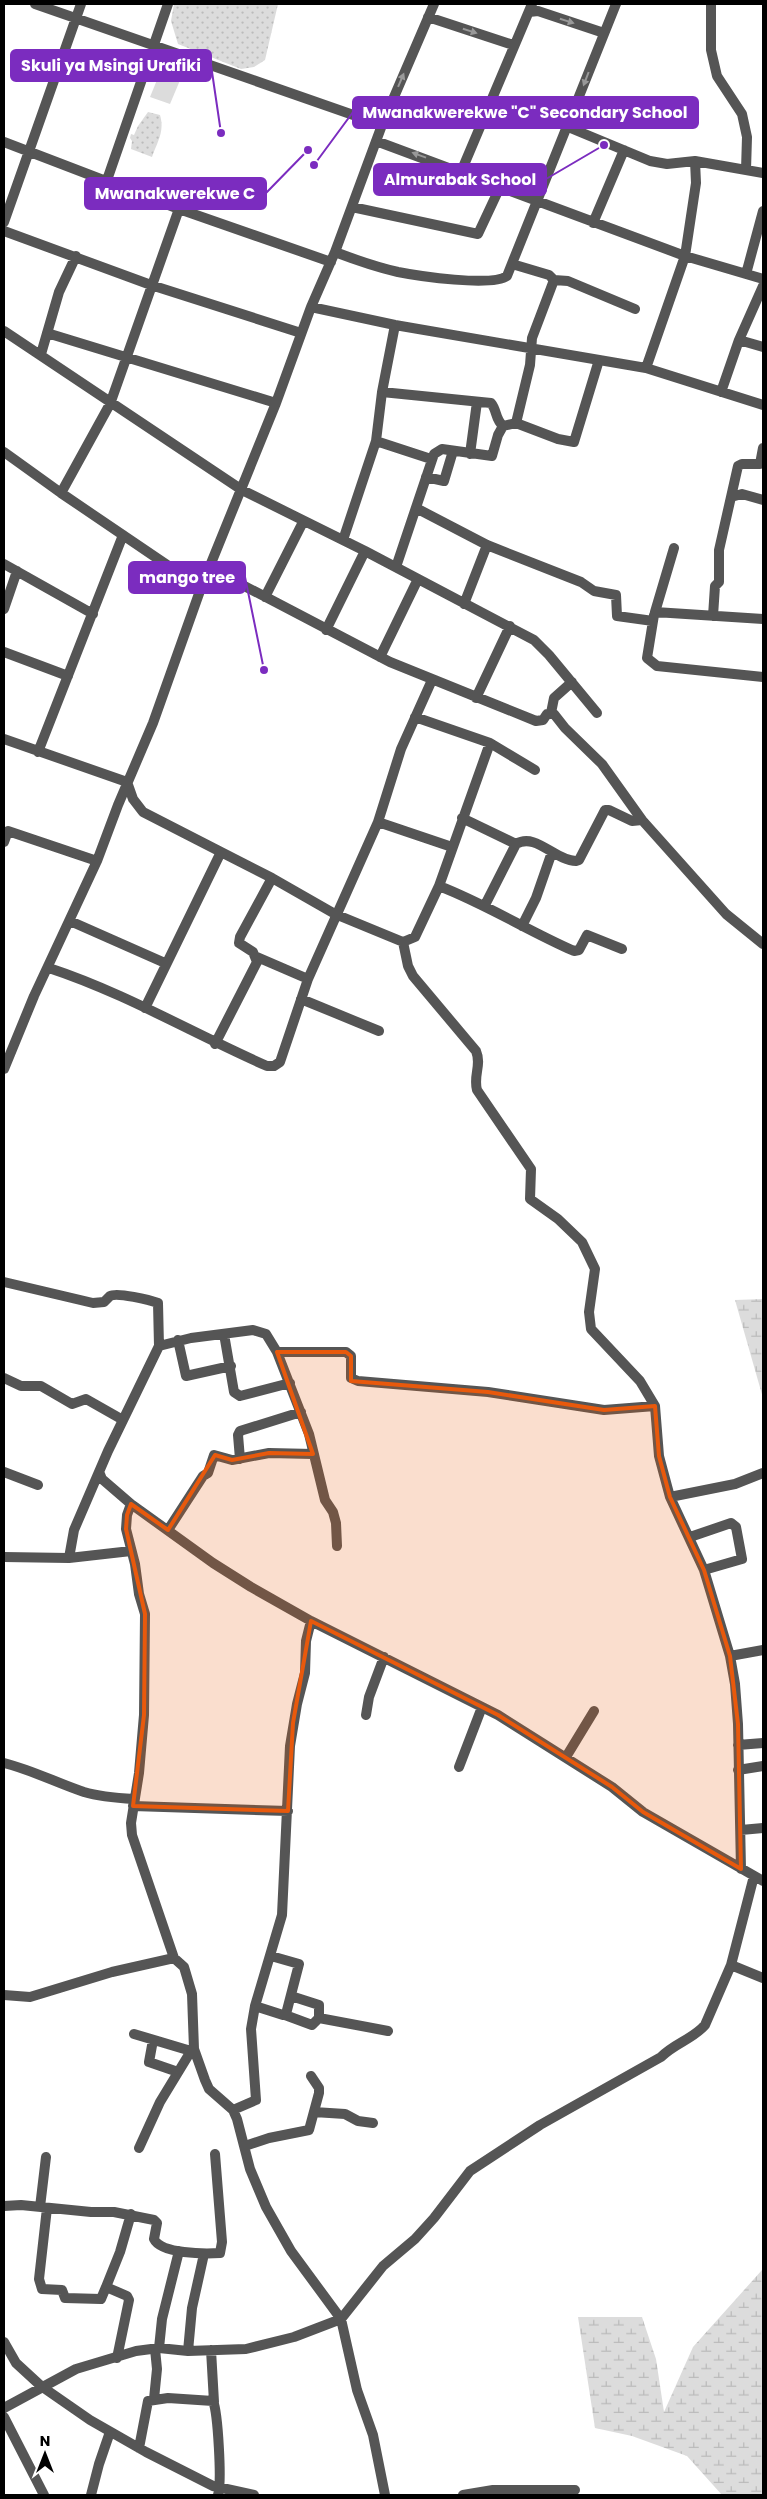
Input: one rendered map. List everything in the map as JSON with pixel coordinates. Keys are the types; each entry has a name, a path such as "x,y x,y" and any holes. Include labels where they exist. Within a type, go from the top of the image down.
{"street":[{"path":"35,4 382,125"},
{"path":"4,222 81,4"},
{"path":"107,180 168,4"},
{"path":"4,1069 34,996 49,968 97,861 127,782 153,723 201,588 276,403 310,307 333,257 382,125 434,4"},
{"path":"4,142 179,209 333,257 398,272 481,281 502,280 507,276 512,264 616,4"},
{"path":"711,4 711,50 717,76 742,114 747,137 746,170"},
{"path":"461,172 530,8 604,33"},
{"path":"428,18 513,45"},
{"path":"568,127 650,161 666,164 695,161 763,173"},
{"path":"376,141 685,256 763,279"},
{"path":"593,222 624,150"},
{"path":"646,368 662,316 685,256 696,183 695,161"},
{"path":"352,207 478,234 500,187"},
{"path":"61,493 110,404 179,209"},
{"path":"746,274 763,211"},
{"path":"4,231 152,285 301,333"},
{"path":"41,354 59,292 76,256"},
{"path":"512,264 549,275 554,280 568,281 635,309"},
{"path":"516,423 530,365 531,348 537,324 554,280"},
{"path":"721,392 739,340 763,286"},
{"path":"310,307 395,325 646,368 763,405"},
{"path":"343,540 376,441 382,392 395,325"},
{"path":"4,331 41,354 110,404 242,490 396,567 534,640 598,712"},
{"path":"47,333 276,403"},
{"path":"739,340 763,347"},
{"path":"396,567 431,459 438,450 492,456 498,435 503,426 516,423 558,439 574,442 599,360"},
{"path":"382,392 493,405 496,419 503,426"},
{"path":"470,454 477,402"},
{"path":"376,441 431,459"},
{"path":"713,616 715,586 719,582 719,550 738,466 742,464 760,464 763,448"},
{"path":"426,477 444,481 452,451"},
{"path":"4,452 201,588"},
{"path":"731,497 742,494 763,500"},
{"path":"416,508 487,545 581,582 594,591 616,595 617,616 763,618"},
{"path":"265,597 303,522"},
{"path":"38,752 123,535"},
{"path":"464,604 487,545"},
{"path":"674,548 654,616 647,658 657,666 763,677"},
{"path":"326,630 364,551"},
{"path":"4,564 93,614"},
{"path":"210,568 326,630 432,680 536,721 542,720 547,714 551,713"},
{"path":"4,609 17,571"},
{"path":"380,656 418,579"},
{"path":"476,698 510,626"},
{"path":"4,652 68,676"},
{"path":"49,968 92,982 215,1044 267,1066 274,1066 280,1062 308,979 335,914 378,822 392,772 432,680"},
{"path":"551,713 554,698 572,682"},
{"path":"551,713 602,764 642,820 726,914 763,944"},
{"path":"415,717 490,742 536,770"},
{"path":"4,739 127,782"},
{"path":"127,782 133,799 143,812 272,878 335,914 403,942 415,937 439,886 490,742"},
{"path":"462,818 516,844 528,840 572,861 579,860 607,809 632,821 642,820"},
{"path":"378,822 452,847"},
{"path":"4,842 6,830 97,861"},
{"path":"485,905 516,844"},
{"path":"145,1008 221,852"},
{"path":"522,926 536,898 552,852"},
{"path":"272,878 240,937 239,943 257,957 308,979"},
{"path":"439,886 485,905 522,926 574,951 579,950 587,936 622,948"},
{"path":"70,921 165,964"},
{"path":"403,942 408,966 413,976 476,1051 479,1062 475,1077 477,1090 531,1168 530,1199 558,1219 582,1242 593,1263 595,1269 589,1312 591,1329 640,1380 655,1406 660,1456 670,1497 704,1570 730,1656 735,1684 741,1869"},
{"path":"215,1044 257,962 257,957"},
{"path":"301,999 380,1031"},
{"path":"4,1282 93,1304 104,1302 109,1296 116,1294 146,1298 158,1303 160,1346 123,1420 74,1530 68,1558"},
{"path":"160,1346 178,1340 259,1330 266,1334 277,1352 309,1434 325,1500 333,1512 336,1523 336,1546"},
{"path":"224,1334 234,1392 240,1396 290,1383"},
{"path":"178,1340 186,1376 231,1366"},
{"path":"277,1352 346,1352 351,1356 351,1378 358,1381 488,1392 604,1410 655,1406"},
{"path":"4,1378 21,1386 41,1386 72,1404 86,1399 123,1420"},
{"path":"240,1459 238,1435 240,1431 301,1412"},
{"path":"168,1530 203,1476 208,1473 214,1455 229,1460 270,1453 313,1454"},
{"path":"4,1472 38,1485"},
{"path":"670,1497 734,1484 763,1473"},
{"path":"4,2408 76,2368 118,2358 136,2351 157,2348 188,2351 246,2349 294,2337 341,2319 383,2266 415,2239 434,2218 470,2171 540,2125 661,2058 672,2046 700,2030 705,2025 731,1965 759,1878 643,1812 612,1787 566,1757 482,1707 311,1621 213,1563 132,1504 102,1479 100,1474"},
{"path":"132,1504 127,1515 126,1529 138,1594 145,1614 144,1715 130,1823 132,1835 174,1958 184,1967 192,1994 192,2050 209,2089 233,2110 245,2146 250,2169 266,2207 290,2251 341,2319 357,2390 375,2443 385,2495"},
{"path":"690,1537 731,1523 736,1527 742,1559 704,1570"},
{"path":"4,1557 68,1558 131,1551"},
{"path":"233,2110 256,2100 251,2029 255,2006 282,1915 292,1731 305,1673 306,1641 311,1621"},
{"path":"730,1656 763,1650"},
{"path":"366,1715 369,1697 384,1657"},
{"path":"459,1767 482,1707"},
{"path":"566,1757 594,1711"},
{"path":"738,1745 763,1743"},
{"path":"4,1763 28,1769 84,1792 134,1803 288,1811"},
{"path":"738,1770 763,1766"},
{"path":"741,1830 763,1828"},
{"path":"271,1956 299,1964 285,2016"},
{"path":"4,1996 30,1997 112,1972 174,1958"},
{"path":"731,1965 763,1978"},
{"path":"255,2006 312,2025 319,2018 319,2005 291,1996"},
{"path":"319,2018 388,2031"},
{"path":"134,2034 192,2050"},
{"path":"153,2040 149,2062 178,2072"},
{"path":"139,2148 160,2102 192,2050"},
{"path":"245,2146 269,2138 309,2130 319,2088 311,2076"},
{"path":"314,2112 345,2114 358,2121 373,2123"},
{"path":"4,2206 44,2207 131,2214 154,2220 157,2223 154,2236 156,2242 179,2251 204,2254 220,2253 222,2249 215,2154"},
{"path":"46,2157 39,2279 42,2289 62,2290 65,2298 101,2299 120,2252 131,2214"},
{"path":"154,2399 157,2348 162,2319 179,2251"},
{"path":"188,2351 192,2308 204,2254"},
{"path":"106,2287 127,2296 129,2300 118,2358"},
{"path":"4,2342 16,2363 41,2386 110,2432 219,2492 254,2495"},
{"path":"211,2350 219,2492"},
{"path":"139,2448 146,2403 154,2399 168,2398 214,2402"},
{"path":"4,2417 44,2495"},
{"path":"91,2495 110,2432"},
{"path":"463,2495 493,2490 575,2490"}],"highlighted area":[{"path":"277,1352 346,1352 351,1356 351,1381 488,1392 604,1410 655,1406 659,1456 670,1497 704,1570 730,1656 738,1724 741,1869 643,1812 612,1787 498,1715 311,1621 293,1723 288,1811 133,1806 144,1715 145,1614 126,1529 127,1515 131,1504 168,1530 215,1455 232,1460 269,1453 313,1454"}],"green space":[{"path":"174,4 278,4 265,60 254,67 241,69 178,44 171,21"},
{"path":"166,58 186,66 170,104 150,97"},
{"path":"148,112 160,115 162,127 152,157 131,149 132,141 130,138 131,134 134,135"},
{"path":"763,1299 763,1398 735,1300"},
{"path":"762,2270 763,2495 722,2495 687,2456 632,2436 595,2428 578,2317 642,2317 656,2359 664,2412 693,2347"}],"place":[{"name":"Skuli ya Msingi Urafiki","path":"221,133"},
{"name":"Almurabak School","path":"604,145"},
{"name":"Mwanakwerekwe C","path":"308,150"},
{"name":"Mwanakwerekwe \"C\" Secondary School","path":"314,165"},
{"name":"mango tree","path":"264,670"}]}
